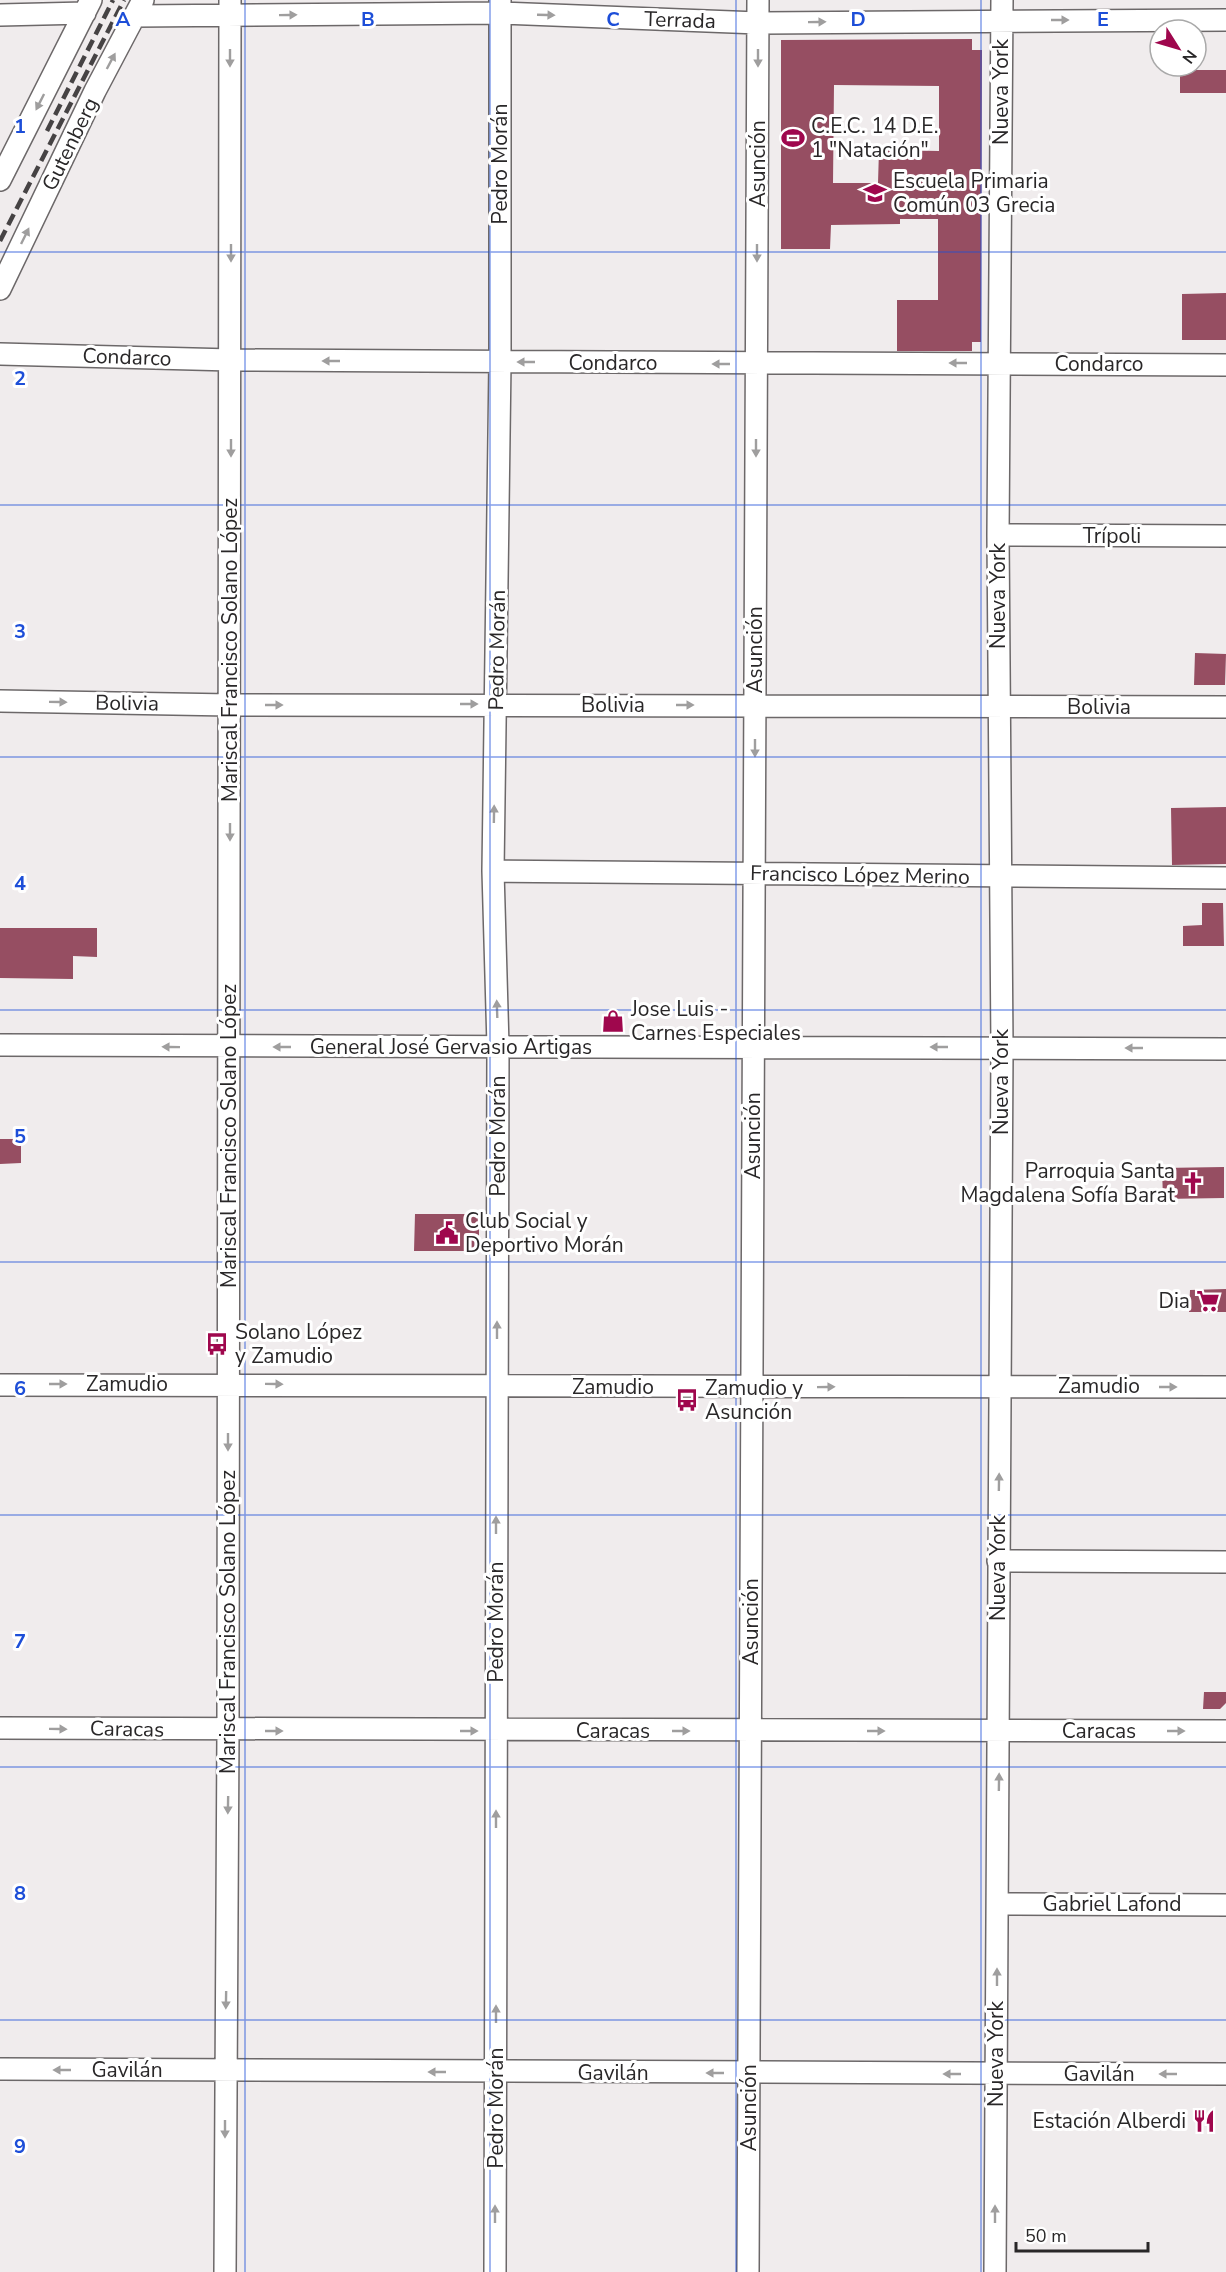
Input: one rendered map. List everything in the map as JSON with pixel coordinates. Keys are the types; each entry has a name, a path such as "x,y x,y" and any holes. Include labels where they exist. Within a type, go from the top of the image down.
{"street":[{"name":"Asunción","path":"748,2272 758,0"},
{"path":"0,15 88,6"},
{"path":"0,180 88,6"},
{"name":"Terrada","path":"139,8 500,6 758,23 1001,10 1226,20"},
{"name":"Pedro Morán","path":"495,2272 498,1046 493,871 500,362 500,6"},
{"name":"Gutenberg","path":"0,289 139,8"},
{"name":"Mariscal Francisco Solano López","path":"225,2272 228,1731 230,8"},
{"name":"Nueva York","path":"995,2272 1002,1048 998,535 1001,10"},
{"name":"Condarco","path":"0,354 231,360 1226,365"},
{"name":"Trípoli","path":"998,535 1226,536"},
{"name":"Bolivia","path":"0,701 230,705 1226,707"},
{"name":"Francisco López Merino","path":"493,871 1226,878"},
{"name":"General José Gervasio Artigas","path":"0,1045 1226,1048"},
{"name":"Zamudio","path":"0,1385 228,1383 496,1387 1226,1387"},
{"path":"998,1561 1226,1562"},
{"name":"Caracas","path":"0,1728 228,1731 1226,1731"},
{"name":"Gabriel Lafond","path":"998,1904 1226,1905"},
{"name":"Gavilán","path":"0,2069 1226,2074"}],"building":[{"path":"972,39 972,50 982,50 981,342 972,342 972,351 897,351 897,300 938,300 938,219 900,219 900,224 831,225 830,249 781,249 781,40","holes":["834,85 939,86 939,151 879,150 878,183 833,183"]},
{"path":"1208,70 1226,70 1226,93 1180,93 1180,78 1208,78"},
{"path":"1226,293 1226,340 1182,340 1182,294"},
{"path":"1195,653 1226,654 1225,685 1194,685"},
{"path":"1226,807 1226,864 1172,865 1171,808"},
{"path":"1202,903 1223,903 1224,946 1183,946 1183,926 1202,925"},
{"path":"0,928 97,928 97,957 73,956 73,979 0,978"},
{"path":"0,1139 21,1139 21,1163 0,1164"},
{"name":"Parroquia Santa Magdalena Sofía Barat","path":"1224,1167 1224,1198 1163,1199 1162,1168"},
{"name":"Club Social y Deportivo Morán","path":"415,1214 479,1214 479,1251 414,1251"},
{"name":"Dia","path":"1226,1289 1226,1312 1189,1312 1190,1290"},
{"path":"1204,1692 1226,1692 1226,1703 1220,1709 1203,1709"}],"railway":[{"path":"47,131 113,0"},
{"path":"0,241 124,0"}],"place":[{"name":"C.E.C. 14 D.E. 1 \"Natación\"","path":"793,138"},
{"name":"Escuela Primaria Común 03 Grecia","path":"875,193"},
{"name":"Jose Luis - Carnes Especiales","path":"613,1021"},
{"name":"Parroquia Santa Magdalena Sofía Barat","path":"1193,1183"},
{"name":"Club Social y Deportivo Morán","path":"447,1233"},
{"name":"Dia","path":"1208,1301"},
{"name":"Solano López y Zamudio","path":"217,1344"},
{"name":"Zamudio y Asunción","path":"687,1400"},
{"name":"Estación Alberdi","path":"1204,2121"}]}
